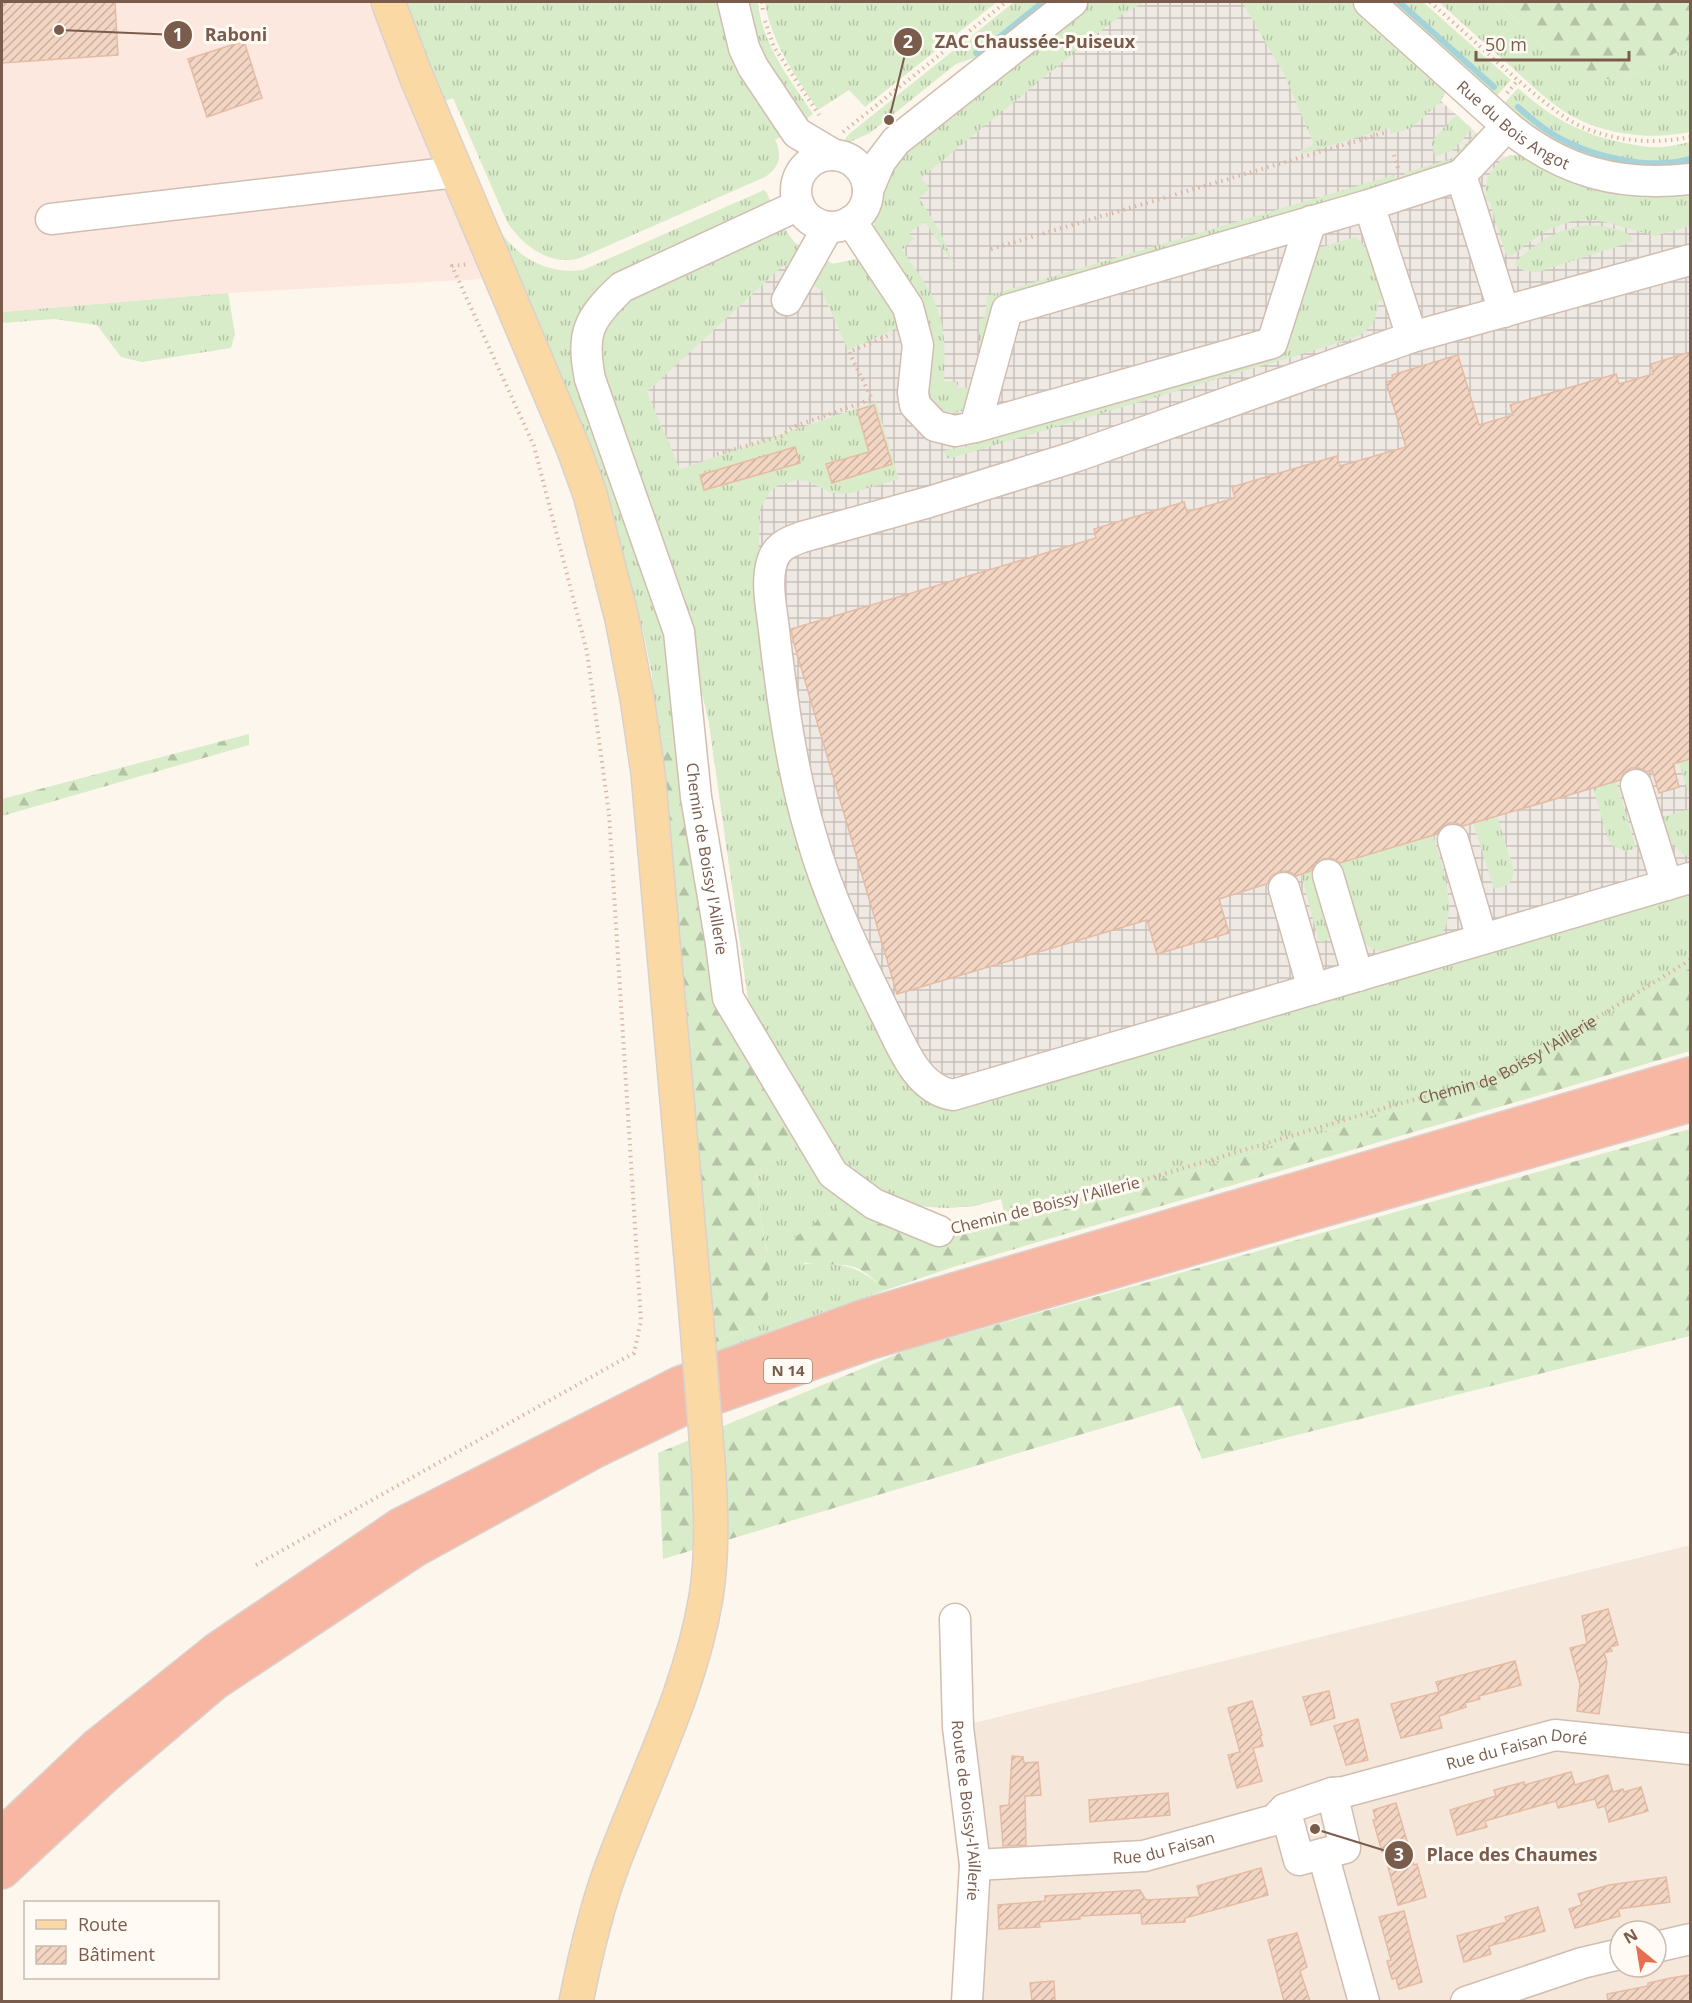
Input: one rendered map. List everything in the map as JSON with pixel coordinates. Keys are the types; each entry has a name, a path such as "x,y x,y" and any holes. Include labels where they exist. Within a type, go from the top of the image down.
{"highway":[{"name":"N 14","path":"2,1835 96,1746 216,1650 400,1525 678,1384 865,1316 1690,1074"},
{"name":"N 14","path":"2,1872 103,1778 215,1683 415,1550 595,1451 682,1409 868,1343 1327,1208 1690,1105"},
{"path":"2,1893 57,1834 188,1721 415,1550"}],"main road":[{"path":"388,2 408,57 548,386 590,494 629,651 648,773 708,1461 710,1556 706,1597 681,1693 611,1870 596,1914 576,2001"}],"street":[{"path":"733,2 744,48 753,67 809,126 860,168 866,179 868,190"},
{"path":"838,148 866,154 896,141 1072,2"},
{"name":"Rue du Bois Angot","path":"1369,2 1504,113 1521,138 1548,155 1584,170 1623,180 1643,182 1690,179"},
{"path":"798,194 802,171 811,162 838,148 862,148 954,76 989,67"},
{"path":"975,427 1007,310 1369,205 1461,175 1504,113"},
{"path":"809,126 799,158 798,194 811,220 840,224 873,251 908,307 914,325 918,345 913,393 915,405 935,426 955,431 1272,343 1311,221"},
{"path":"787,300 840,224 864,208 868,190 880,162 896,141"},
{"path":"51,219 456,172"},
{"path":"1461,175 1504,312"},
{"name":"Chemin de Boissy l'Aillerie","path":"798,194 622,287 600,308 587,334 585,354 590,379 679,632 696,797 722,944 728,998 832,1173 874,1204 939,1231"},
{"path":"1369,205 1412,337"},
{"path":"1636,785 1679,881 953,1095 943,1093 912,1064 831,896 811,836 797,782 783,707 770,590 771,563 776,552 786,543 802,537 929,502 1074,457 1412,337 1690,260"},
{"path":"1453,840 1482,939"},
{"path":"1328,875 1358,976"},
{"path":"1284,888 1313,989"},
{"name":"Route de Boissy-l'Aillerie","path":"955,1619 958,1727 975,1865 967,2001"},
{"name":"Rue du Faisan Doré","path":"1338,1793 1555,1735 1690,1749"},
{"path":"1285,1809 1299,1860 1345,1848 1338,1793"},
{"name":"Rue du Faisan","path":"975,1865 1144,1856 1274,1820 1285,1809 1338,1793"},
{"path":"1323,1854 1364,2001"},
{"path":"1668,1944 1690,1939"},
{"path":"1466,2001 1582,1963 1608,1957"}],"path":[{"path":"762,2 763,15 774,46 809,126"},
{"path":"838,148 1006,2"},
{"name":"Rue du Bois Angot","path":"1430,2 1518,80 1560,114 1585,129 1621,139 1665,142 1690,137"},
{"path":"1504,113 1518,80"},
{"path":"991,249 1387,132"},
{"path":"256,1565 634,1353 641,1322 609,814 587,652 534,446 452,266 493,260"},
{"path":"717,454 782,436 794,427 872,399 849,352 901,330"},
{"name":"Chemin de Boissy l'Aillerie","path":"939,1231 1083,1198 1398,1104 1493,1079 1690,960"}],"shaded area":[{"path":"2,2 368,2 483,279 228,293 2,312"},
{"path":"1116,2 1330,2 1489,144 1527,174 1690,206 1690,930 1029,1192 974,1206 946,1208 749,1006 709,723 694,657 602,364 795,243 833,264 861,258 890,241 896,178"},
{"path":"1690,1545 1690,2001 963,2001 958,1727"}],"green space":[{"path":"398,2 722,2 784,135 775,140 779,151 778,161 774,170 765,177 580,258 569,260 548,257 529,246 507,222 453,98 438,104"},
{"path":"745,2 758,2 765,33 771,47 813,114 802,122 759,53"},
{"path":"765,2 997,2 865,107 849,90 818,110 793,72 779,45"},
{"path":"1014,2 1053,2 989,53 956,64 870,133 839,147 849,134"},
{"path":"1089,2 1145,2 1126,12 1102,30 921,178 930,189 919,198 940,232 955,266 925,222 909,233 914,239 902,250 920,275 939,312 944,341 944,381 958,382 958,388 970,388 979,366 979,319 985,318 987,296 1394,175 1396,183 1006,299 965,410 955,413 945,411 932,400 929,389 931,357 874,230 878,190 887,168"},
{"path":"1242,2 1352,2 1445,87 1445,93 1441,101 1411,128 1391,134 1389,128 1302,154 1300,150 1314,145 1285,76"},
{"path":"1385,2 1423,2 1511,80 1493,100"},
{"path":"1439,2 1499,2 1532,38 1560,60 1593,79 1623,79 1690,46 1690,132 1657,136 1622,133 1573,117 1539,92"},
{"path":"1499,2 1690,2 1690,46 1623,79 1593,79 1560,60 1532,38"},
{"path":"1518,88 1543,109 1570,125 1613,141 1650,147 1666,147 1690,142 1690,167 1642,171 1564,151 1501,107"},
{"path":"1457,115 1472,129 1452,151 1435,156 1431,142"},
{"path":"1476,133 1479,135 1456,162 1406,180 1404,173 1453,158"},
{"path":"467,155 503,235 528,259 560,270 583,270 764,190 774,209 587,318 669,632 685,735 655,738 652,675 643,631 629,603"},
{"path":"1510,155 1521,155 1690,191 1690,226 1655,236 1594,220 1572,221 1550,229 1513,255 1507,256 1485,193 1490,173 1498,163"},
{"path":"780,222 795,243 833,264 861,258 902,326 848,350 821,290 784,265 647,392 680,469 876,402 899,479 852,493 840,494 829,492 807,481 796,480 777,486 769,493 760,509 758,590 773,724 922,1091 1690,887 1690,968 1495,1084 1007,1223 1001,1199 974,1206 946,1208 914,1206 891,1197 856,1174 833,1149 749,1006 709,723 694,657 593,346 614,304"},
{"path":"1591,225 1621,231 1634,241 1538,272 1524,271 1516,265 1516,261 1550,236 1580,226"},
{"path":"1355,237 1370,257 1377,275 1382,300 1378,302 1372,324 1363,333 1342,342 948,459 944,452 1275,356 1309,251"},
{"path":"228,293 235,334 231,348 142,362 121,357 97,325 54,319 2,323 2,312"},
{"path":"249,734 249,745 2,816 2,799"},
{"path":"685,735 720,984 800,1144 783,1156 763,1164 756,1171 761,1220 772,1283 765,1304 752,1323 715,1343 655,738"},
{"path":"1690,759 1690,799 1679,762"},
{"path":"1616,781 1636,848 1626,851 1613,846 1608,840 1593,788"},
{"path":"1690,809 1690,858 1672,841 1662,817"},
{"path":"1497,816 1514,871 1508,884 1494,889 1473,823"},
{"path":"1433,835 1449,903 1445,929 1437,938 1396,951 1375,950 1362,942 1335,864"},
{"path":"1317,870 1331,936 1319,942 1301,874"},
{"path":"1690,968 1690,1051 953,1267 886,1290 860,1270 842,1265 810,1264 794,1257 790,1250 791,1240 852,1197 943,1236 1007,1223 1495,1084"},
{"path":"1690,1129 1690,1336 1202,1459 1180,1405 663,1559 658,1453 907,1350"},
{"path":"800,1144 852,1197 809,1228 804,1264 848,1267 866,1275 886,1290 789,1324 716,1353 715,1343 752,1323 767,1252 756,1170"}],"building":[{"path":"2,2 115,2 118,55 2,63"},
{"path":"244,41 262,98 207,117 188,59"},
{"path":"1690,352 1690,759 1673,764 1679,787 1659,793 1652,770 1647,772 1639,768 1631,768 1620,780 1463,826 1449,823 1437,834 1340,863 1331,858 1323,859 1315,864 1311,871 1296,876 1288,871 1279,872 1271,876 1267,884 1219,899 1229,933 1157,954 1147,920 897,994 791,629 1096,538 1094,529 1184,502 1187,512 1235,498 1232,487 1337,456 1340,466 1406,447 1386,382 1393,380 1392,375 1458,355 1479,425 1513,415 1510,405 1616,374 1619,384 1653,374 1651,364"},
{"path":"874,405 892,464 832,483 826,464 869,452 857,410"},
{"path":"795,447 800,463 704,490 700,475"},
{"path":"1608,1609 1618,1645 1610,1647 1612,1651 1604,1653 1607,1662 1599,1714 1577,1711 1580,1684 1570,1648 1587,1644 1582,1616"},
{"path":"1515,1661 1521,1685 1479,1696 1480,1699 1465,1703 1466,1707 1439,1716 1442,1728 1401,1738 1391,1704 1439,1692 1436,1682"},
{"path":"1329,1691 1335,1718 1311,1725 1303,1697"},
{"path":"1252,1701 1262,1735 1260,1736 1263,1746 1253,1748 1262,1781 1237,1788 1228,1755 1240,1752 1228,1708"},
{"path":"1358,1719 1368,1760 1346,1765 1334,1726"},
{"path":"1012,1756 1023,1757 1024,1763 1038,1762 1041,1795 1025,1796 1026,1845 1003,1846 1000,1806 1009,1805"},
{"path":"1571,1772 1575,1785 1608,1775 1613,1792 1623,1789 1624,1792 1641,1787 1648,1811 1609,1822 1605,1806 1598,1808 1595,1799 1558,1808 1556,1801 1485,1821 1487,1827 1457,1835 1450,1810 1496,1796 1494,1790 1524,1782 1524,1785"},
{"path":"1168,1793 1170,1815 1090,1822 1089,1800"},
{"path":"1396,1803 1426,1897 1398,1905 1384,1851 1382,1852 1373,1820 1376,1820 1373,1810"},
{"path":"1261,1868 1268,1895 1185,1918 1185,1922 1142,1924 1141,1913 1080,1916 1080,1919 1039,1922 1040,1927 999,1929 998,1905 1045,1901 1045,1896 1140,1890 1146,1900 1200,1897 1197,1886"},
{"path":"1666,1877 1670,1902 1618,1909 1620,1916 1575,1928 1569,1909 1582,1905 1578,1894 1609,1885"},
{"path":"1538,1907 1545,1931 1489,1946 1491,1954 1464,1962 1457,1936 1507,1922 1505,1917"},
{"path":"1404,1911 1422,1982 1399,1989 1396,1978 1392,1979 1387,1961 1391,1960 1379,1917"},
{"path":"1297,1933 1307,1967 1300,1971 1310,2001 1284,2001 1268,1940"},
{"path":"1690,1975 1690,2001 1608,2001 1607,1994 1648,1986 1648,1983"},
{"path":"1054,1981 1055,2001 1032,2001 1030,1983"}],"waterway":[{"path":"976,53 1043,2"},
{"path":"1399,2 1494,87"},
{"path":"1518,107 1551,133 1600,154 1637,162 1674,162 1690,159"}],"place":[{"name":"Raboni","path":"59,30"},
{"name":"ZAC Chaussée-Puiseux","path":"889,120"},
{"name":"Place des Chaumes","path":"1315,1829"}]}
